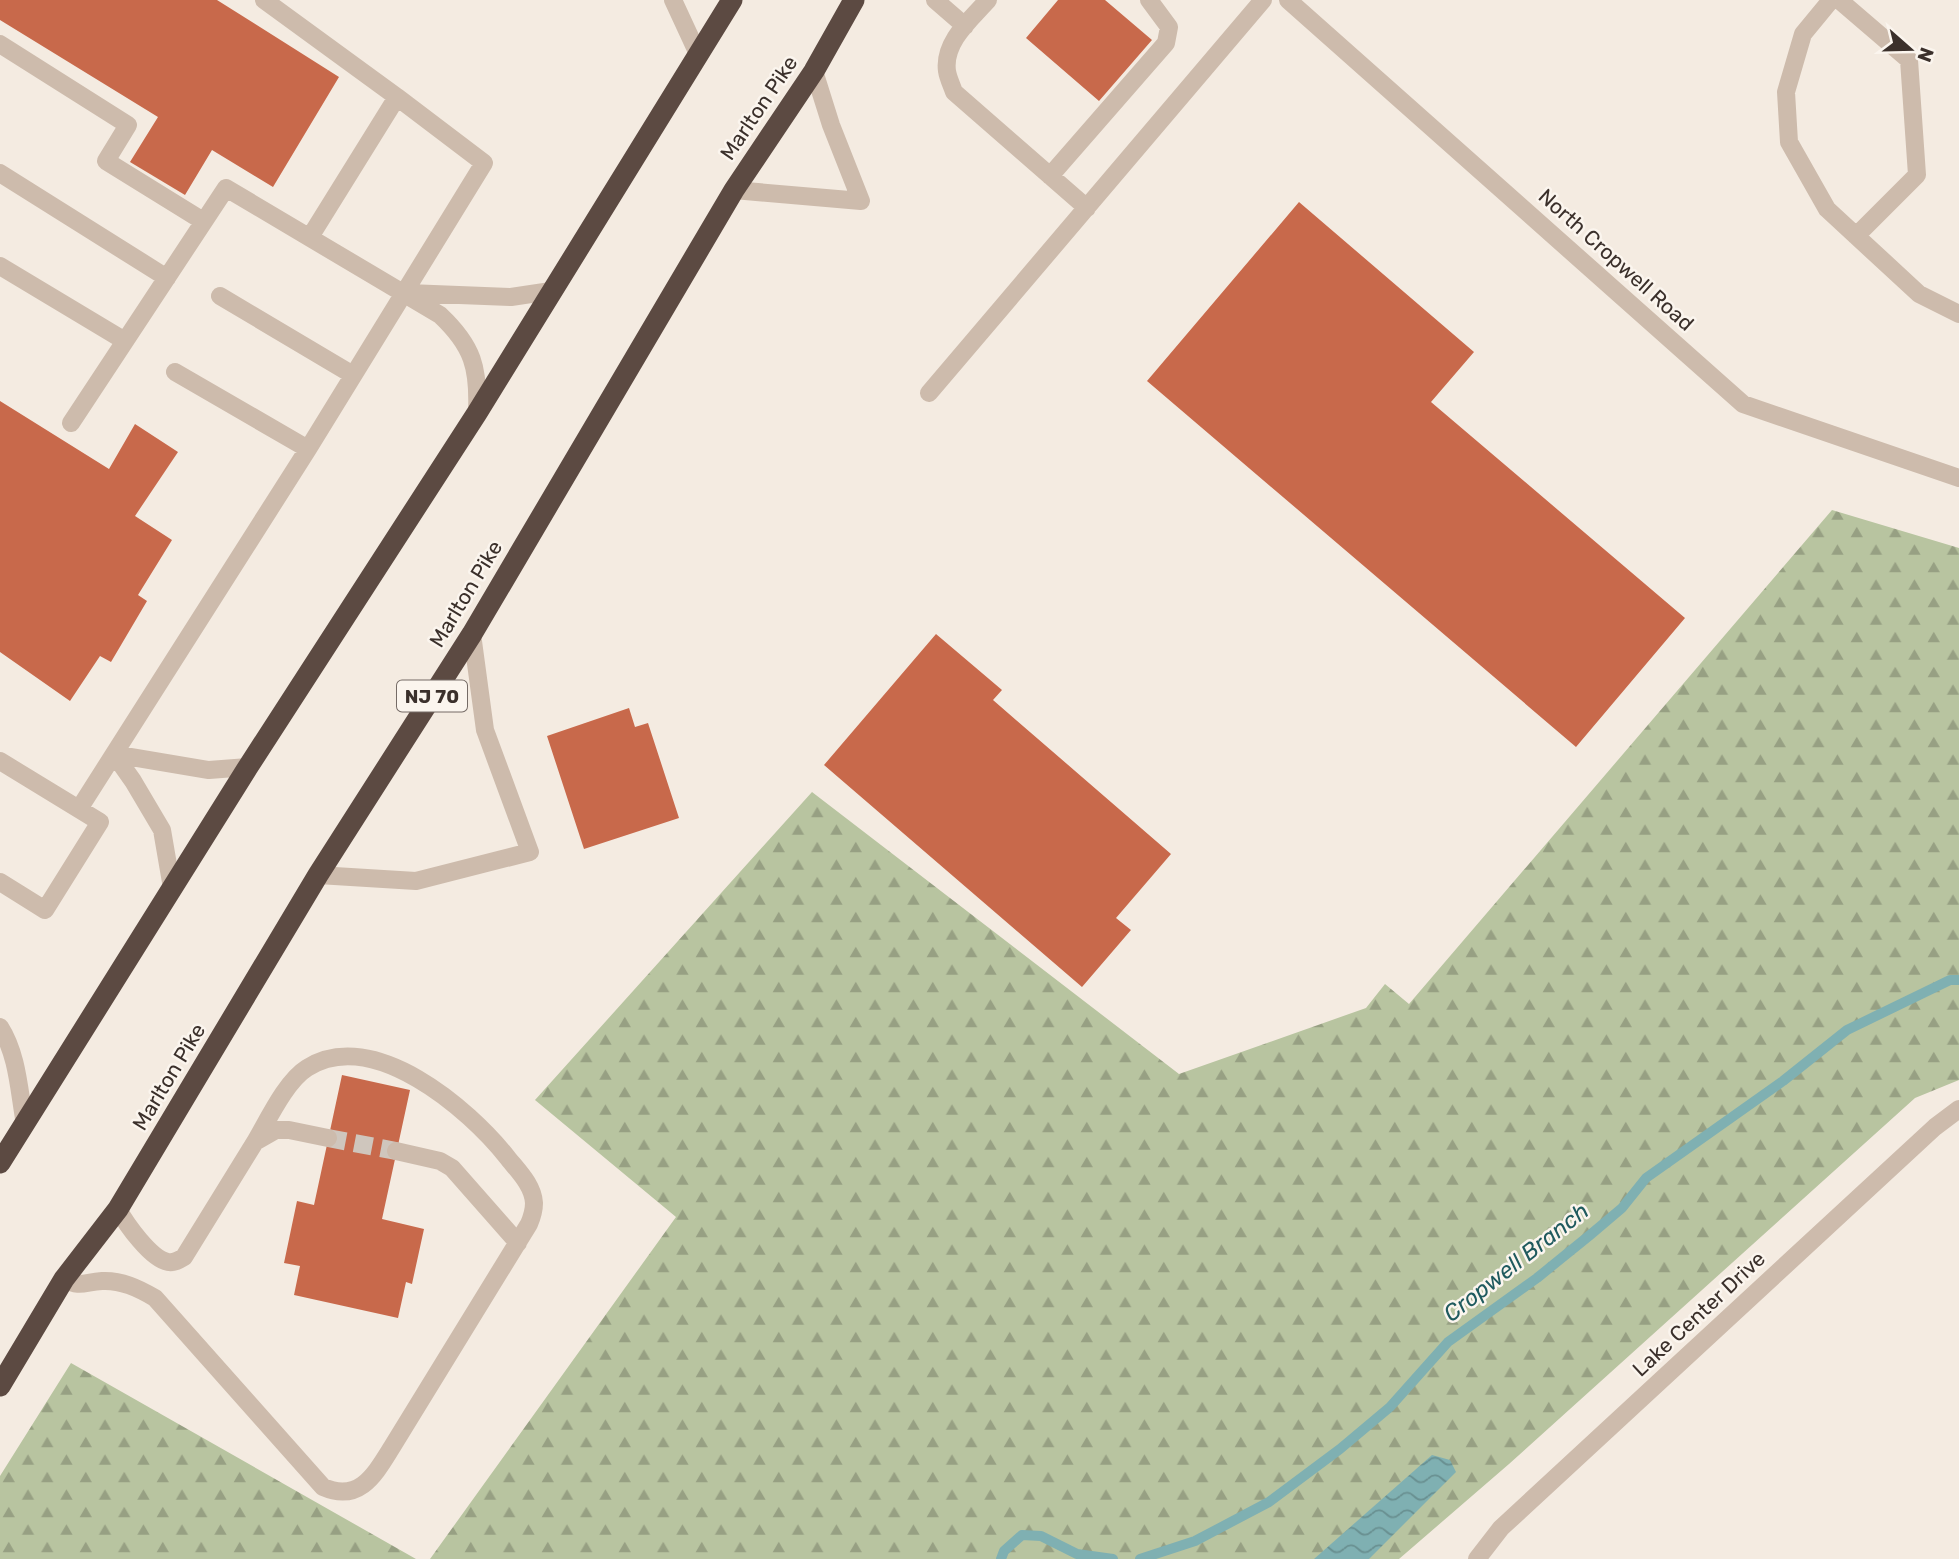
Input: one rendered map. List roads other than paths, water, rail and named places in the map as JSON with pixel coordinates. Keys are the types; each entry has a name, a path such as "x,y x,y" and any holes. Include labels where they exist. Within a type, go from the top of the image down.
{"highway":[{"path":"0,1163 248,767 477,413 732,0"},
{"name":"Marlton Pike","path":"0,1386 64,1279 118,1209 318,875 472,634 734,190 814,71 854,0"}],"street":[{"path":"79,809 308,449 484,163 264,0"},
{"path":"673,0 698,54"},
{"path":"935,0 965,26"},
{"path":"988,0 950,48 947,70 954,92 1087,208"},
{"path":"1050,176 1166,43 1168,27 1149,0"},
{"path":"929,393 1263,0"},
{"name":"North Cropwell Road","path":"1287,0 1743,404 1959,478"},
{"path":"1831,0 1803,34 1786,92 1789,142 1827,209 1919,294 1959,314"},
{"path":"1839,0 1909,60 1917,175 1856,236"},
{"path":"0,44 128,125 106,161 204,221"},
{"path":"734,190 861,201 831,125 814,71"},
{"path":"310,237 397,97"},
{"path":"0,173 167,278"},
{"path":"71,424 226,188 440,315 459,333 473,357 478,380 477,413"},
{"path":"0,266 125,341"},
{"path":"405,293 511,297 551,291"},
{"path":"220,296 353,374"},
{"path":"175,372 308,449"},
{"path":"318,875 416,881 530,852 485,730 472,634"},
{"path":"114,754 209,770 248,767"},
{"path":"114,754 162,830 172,888"},
{"path":"0,761 100,822 45,910 0,882"},
{"path":"0,1027 15,1063 24,1124"},
{"path":"64,1279 77,1286 102,1281 122,1283 155,1298 324,1487 336,1492 351,1492 363,1485 377,1470 518,1243 533,1213 534,1202 525,1179 472,1118 437,1090 405,1072 375,1062 341,1057 307,1068 294,1079 184,1257 176,1262 160,1259 132,1232 118,1209"},
{"name":"Lake Center Drive","path":"1477,1559 1501,1528 1935,1127 1959,1109"},
{"path":"255,1142 276,1130 328,1138"},
{"path":"396,1151 440,1161 452,1168 518,1243"}],"water":[{"path":"1432,1455 1450,1460 1456,1472 1369,1559 1314,1559"}],"waterway":[{"name":"Cropwell Branch","path":"1140,1559 1195,1541 1269,1502 1340,1449 1390,1407 1448,1342 1537,1278 1622,1208 1646,1178 1783,1081 1847,1030 1950,980 1959,980"},
{"name":"Cropwell Branch","path":"1001,1559 1004,1551 1022,1535 1041,1536 1077,1554 1113,1559"}],"tunnel":[{"path":"328,1138 396,1151"}]}
